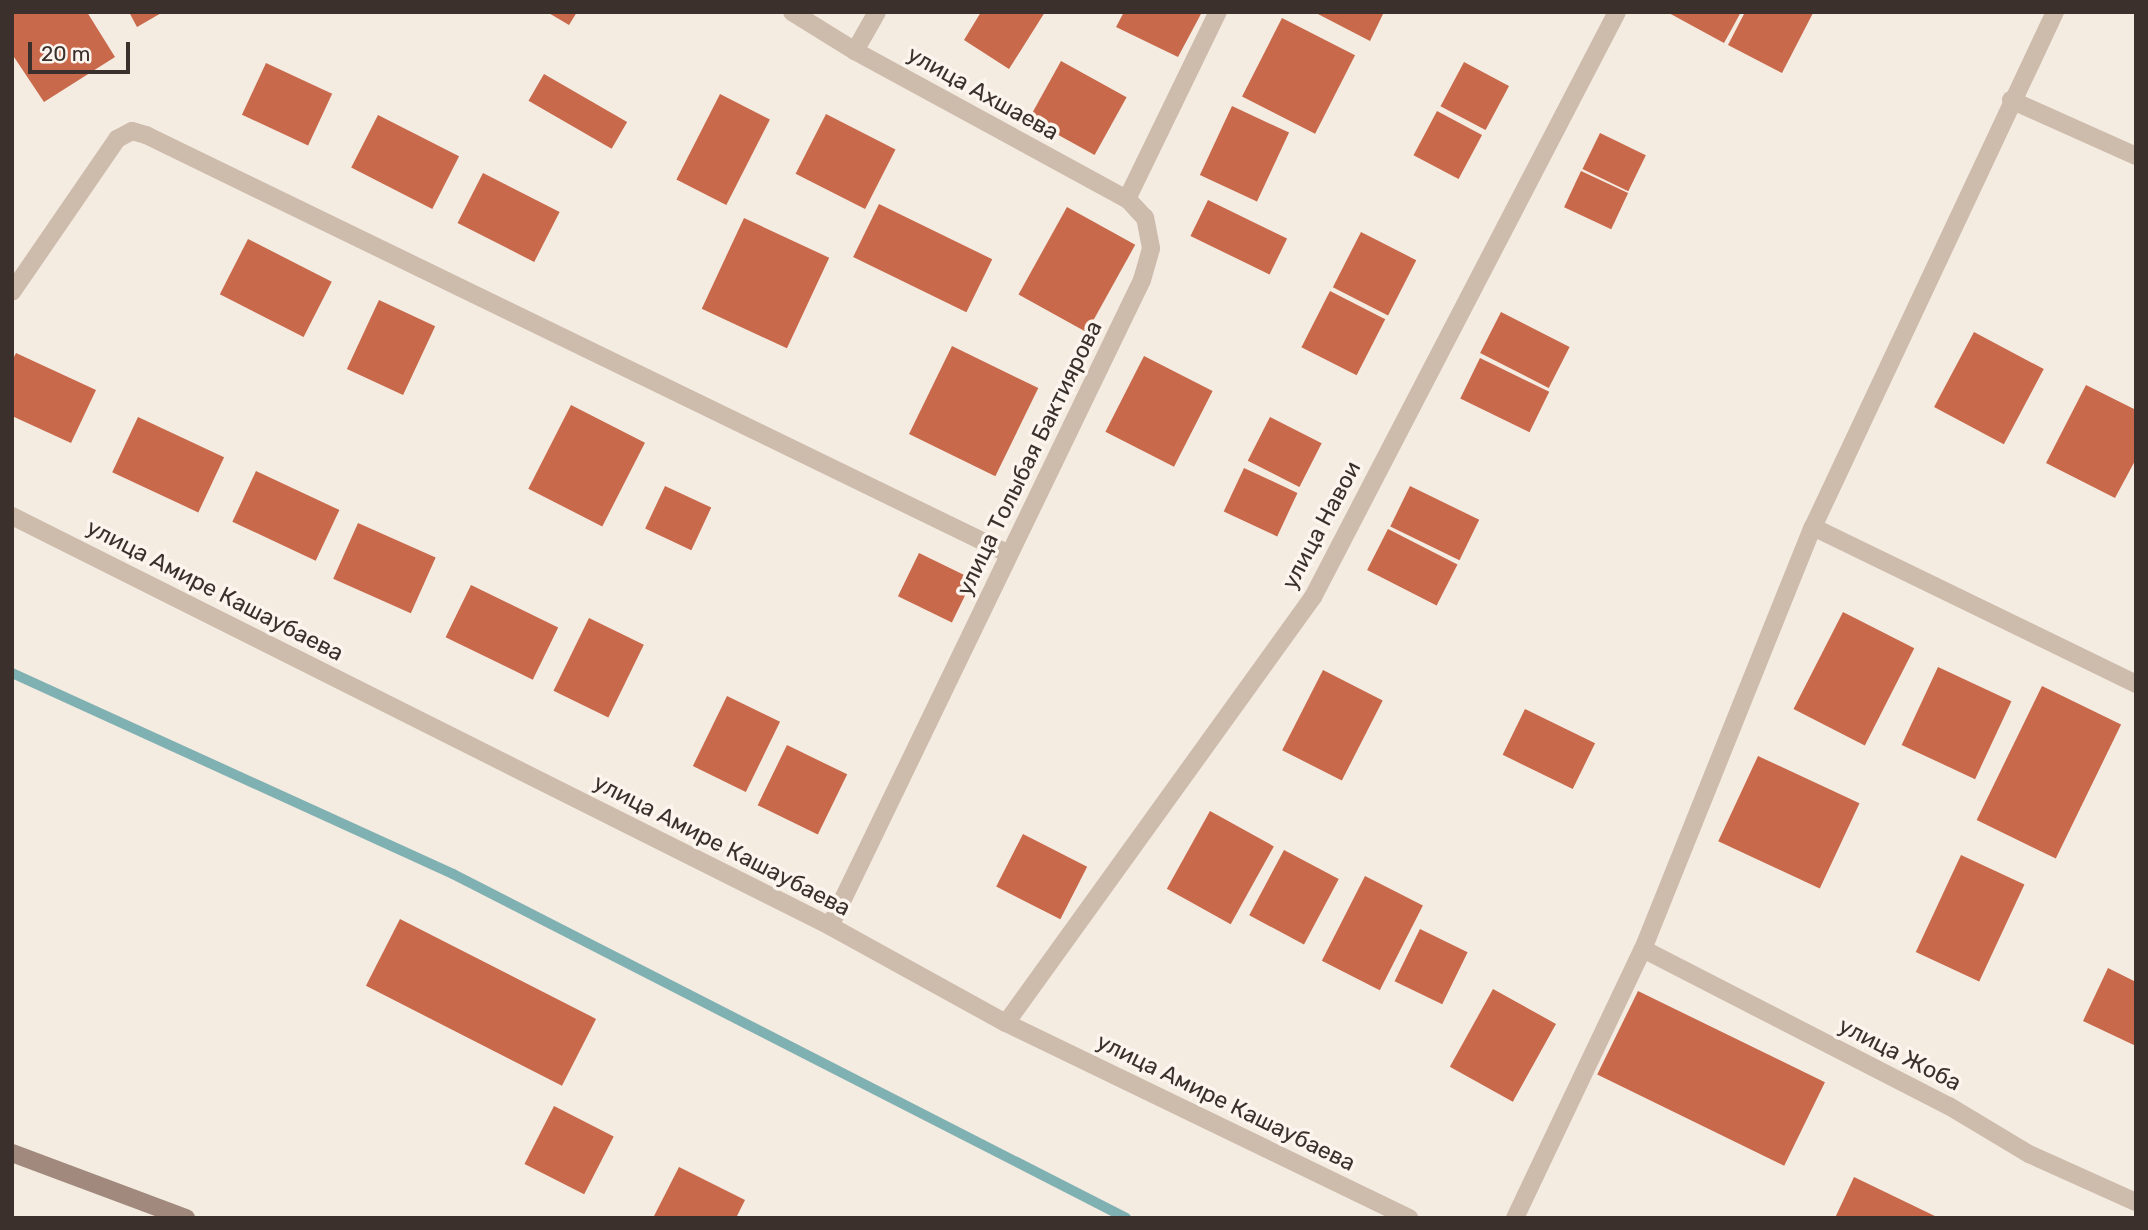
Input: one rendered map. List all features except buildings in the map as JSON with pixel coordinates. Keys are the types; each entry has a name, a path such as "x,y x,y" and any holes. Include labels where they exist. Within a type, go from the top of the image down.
{"main road":[{"path":"12,1153 186,1218"}],"street":[{"name":"улица Ахшаева","path":"792,12 855,51 1127,199"},
{"path":"855,51 877,12"},
{"path":"1127,199 1219,12"},
{"name":"улица Навои","path":"1006,1023 1313,597 1618,12"},
{"path":"1515,1218 1643,949 1813,527 2011,100 2055,12"},
{"path":"2011,100 2136,156"},
{"path":"12,292 117,139 131,131 159,141 1009,554"},
{"name":"улица Толыбая Бактиярова","path":"830,926 1142,280 1152,248 1145,218 1127,199"},
{"name":"улица Амире Кашаубаева","path":"12,516 830,926 1006,1023 1409,1218"},
{"path":"1813,527 2136,684"},
{"name":"улица Жоба","path":"1643,949 1949,1107 2029,1154 2136,1202"}],"waterway":[{"path":"12,673 453,874 1126,1218"}]}
